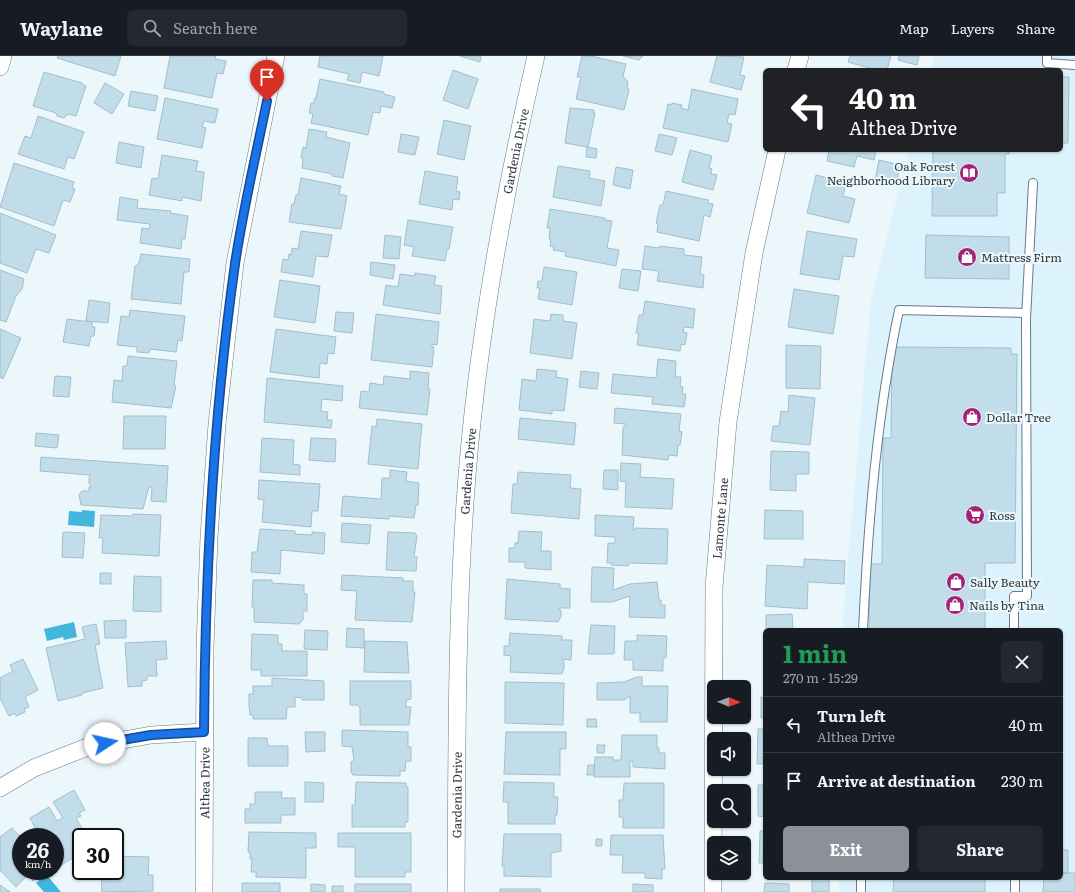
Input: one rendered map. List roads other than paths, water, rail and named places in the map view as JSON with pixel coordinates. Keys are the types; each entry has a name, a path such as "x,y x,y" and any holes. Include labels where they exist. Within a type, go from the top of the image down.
{"street":[{"path":"0,67 3,56"},
{"name":"Althea Drive","path":"204,892 205,648 209,537 218,416 235,263 276,56"},
{"name":"Gardenia Drive","path":"456,892 457,690 465,495 478,368 494,257 518,136 536,56"},
{"path":"797,68 800,56"},
{"name":"Lamonte Lane","path":"713,892 714,587 727,429 754,253 777,152"},
{"path":"0,788 34,768 90,746 151,735 204,732"}],"lane":[{"path":"1047,56 1047,63 1075,65"},
{"path":"1014,628 1014,596 1027,596 1026,313 1033,184"},
{"path":"863,628 876,457 886,371 899,310 1026,313"},
{"path":"861,880 861,892"},
{"path":"1015,880 1015,892"}],"water":[{"path":"82,510 95,511 94,527 68,525 69,511 82,512"},
{"path":"74,622 77,637 64,640 63,637 47,641 44,629"},
{"path":"39,880 51,880 61,892 44,892 36,883"}],"place":[{"name":"Oak Forest Neighborhood Library","path":"969,173"},
{"name":"Mattress Firm","path":"967,257"},
{"name":"Dollar Tree","path":"972,417"},
{"name":"Ross","path":"975,515"},
{"name":"Sally Beauty","path":"956,582"},
{"name":"Nails by Tina","path":"955,605"}]}
